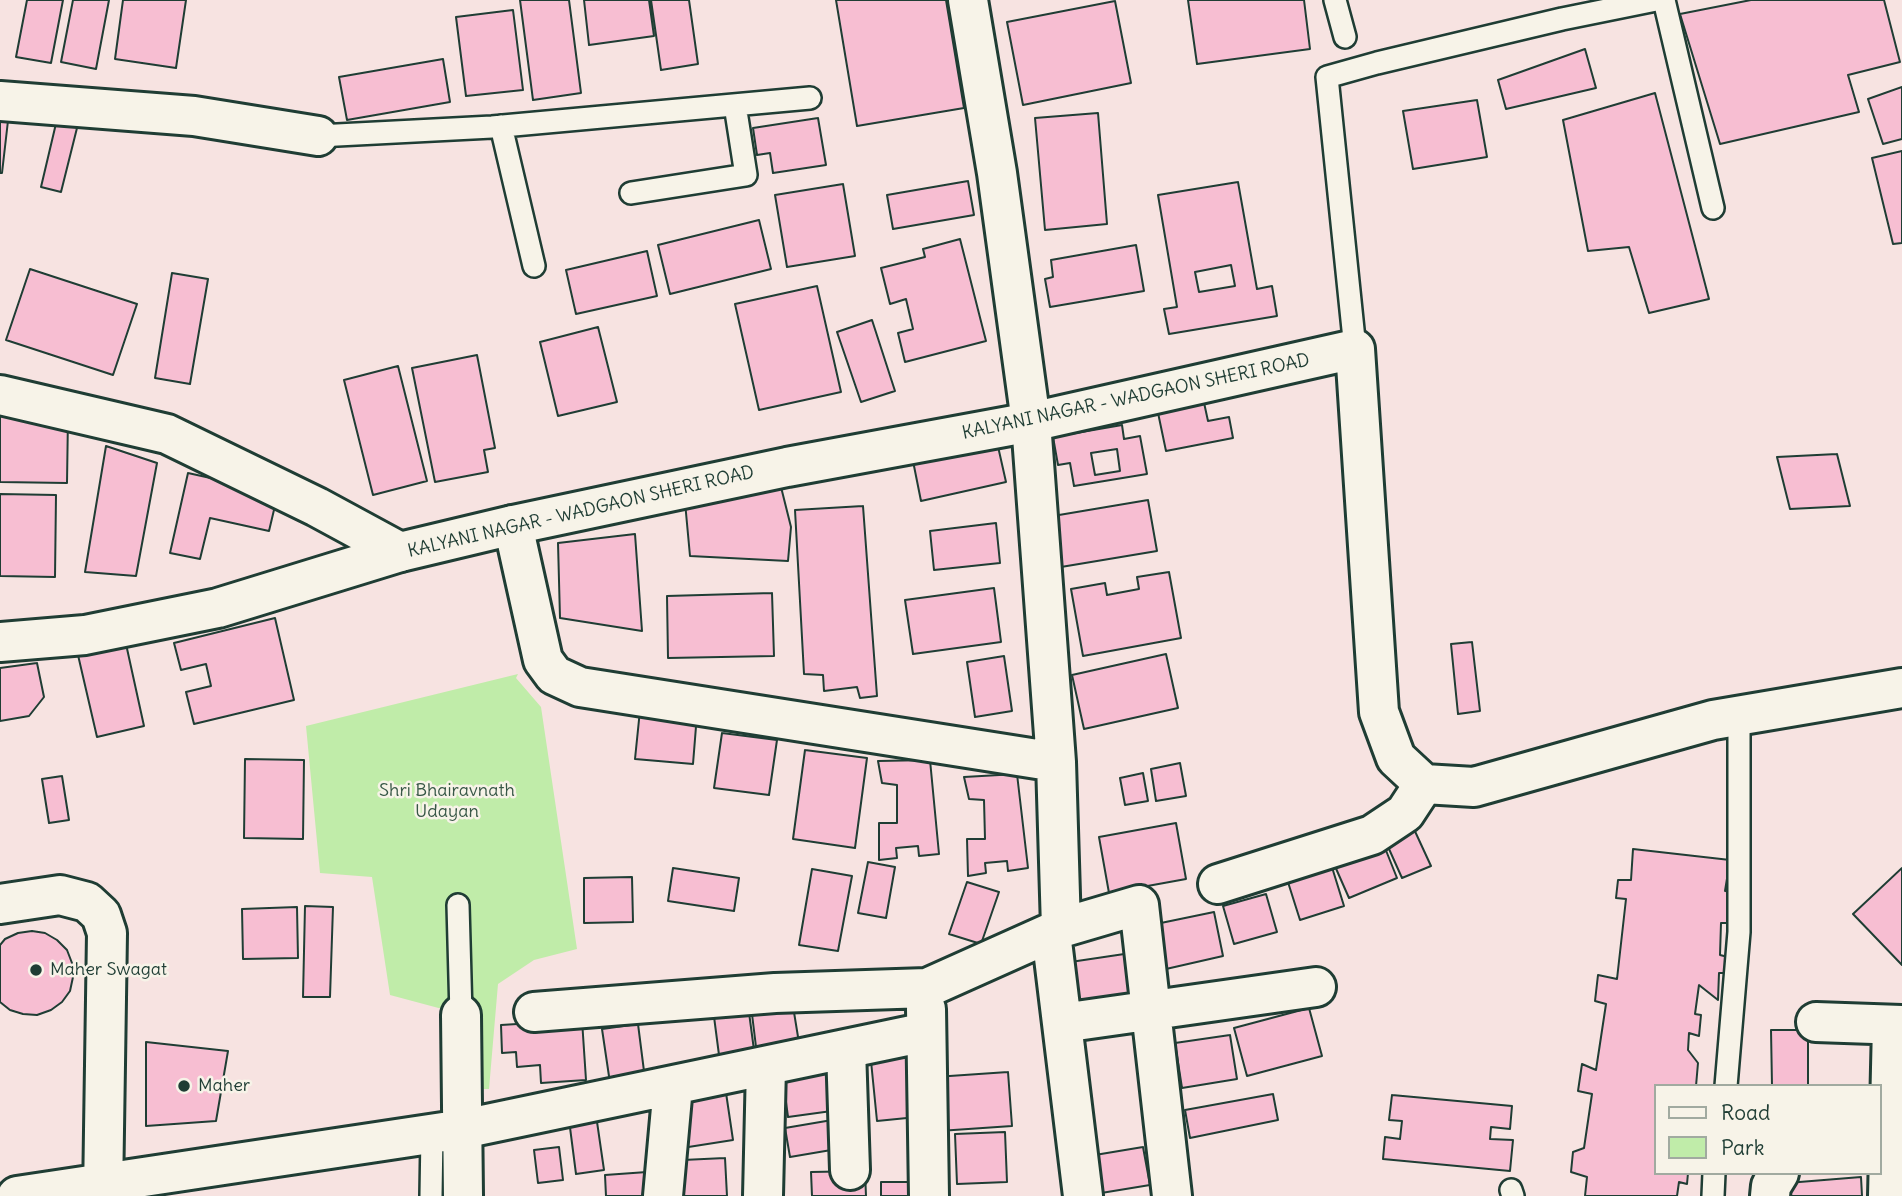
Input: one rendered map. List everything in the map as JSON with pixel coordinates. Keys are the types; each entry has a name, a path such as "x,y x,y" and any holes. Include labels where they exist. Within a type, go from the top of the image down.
{"street":[{"path":"968,0 997,173 1031,422 1056,762 1056,930 1062,1023 1083,1196"},
{"path":"0,101 194,116 318,136"},
{"path":"1355,349 1379,712 1396,758 1424,784 1474,787 1713,720 1902,688"},
{"name":"KALYANI NAGAR - WADGAON SHERI ROAD","path":"0,642 85,635 218,608 400,552 513,525 786,467 1031,422 1355,349"},
{"path":"0,396 167,434 317,507 400,552"},
{"path":"513,525 543,660 554,675 580,687 1056,762"},
{"path":"1218,884 1372,835 1405,813 1424,784"},
{"path":"0,904 60,895 87,902 101,915 107,933 103,1189"},
{"path":"534,1012 775,993 927,989 1056,930 1139,905 1172,1196"},
{"path":"1062,1023 1316,987"},
{"path":"927,989 929,1196"},
{"path":"461,1015 447,1132 463,1196"},
{"path":"1816,1022 1897,1025 1884,1154 1888,1196"},
{"path":"17,1196 103,1189 447,1132 926,1032"},
{"path":"846,1049 850,1170"},
{"path":"763,1196 766,1066"},
{"path":"663,1196 673,1086"},
{"path":"1770,1196 1771,1186 1778,1175"}],"lane":[{"path":"1335,0 1345,37"},
{"path":"1355,349 1327,77 1377,62 1656,0"},
{"path":"1664,0 1713,208"},
{"path":"318,136 501,126 810,98"},
{"path":"631,193 746,175 735,105"},
{"path":"501,126 534,266"},
{"path":"1726,1084 1739,932 1739,716"},
{"path":"458,905 461,1015"},
{"path":"431,1196 447,1132"},
{"path":"1713,1196 1714,1175"}],"green space":[{"name":"Shri Bhairavnath Udayan","path":"518,674 516,678 541,707 577,949 534,960 498,984 489,1089 453,1089 446,1010 390,995 372,877 320,873 306,726"}],"building":[{"path":"27,0 63,0 51,63 16,57"},
{"path":"73,0 109,0 96,69 61,62"},
{"path":"123,0 186,0 176,68 115,59"},
{"path":"520,0 569,0 581,93 533,100"},
{"path":"584,0 649,0 654,36 589,45"},
{"path":"651,0 689,0 698,64 661,70"},
{"path":"836,0 946,0 964,108 857,126"},
{"path":"1188,0 1304,0 1310,49 1197,64"},
{"path":"1751,0 1884,0 1900,62 1848,75 1859,112 1720,144 1680,14"},
{"path":"1115,1 1131,83 1023,105 1007,22"},
{"path":"513,10 523,90 466,96 456,17"},
{"path":"1585,49 1596,88 1506,109 1498,80"},
{"path":"443,59 450,102 347,120 339,77"},
{"path":"1902,87 1902,139 1883,144 1868,99"},
{"path":"1655,93 1709,299 1649,313 1629,247 1588,251 1563,120"},
{"path":"1477,100 1487,157 1413,169 1403,111"},
{"path":"0,111 9,112 2,173 0,173"},
{"path":"1098,113 1107,224 1045,230 1035,118"},
{"path":"58,115 79,120 61,192 41,187"},
{"path":"818,118 826,165 773,173 770,153 757,155 753,128"},
{"path":"1902,151 1902,243 1893,244 1872,158"},
{"path":"968,181 974,215 893,229 887,195"},
{"path":"1238,182 1257,289 1272,286 1277,316 1169,334 1164,309 1177,307 1158,195","holes":["1231,265 1235,286 1199,292 1195,272"]},
{"path":"843,184 855,256 787,267 775,195"},
{"path":"759,220 771,269 670,294 658,245"},
{"path":"960,239 986,341 905,362 898,333 913,329 906,299 890,304 881,268 925,257 923,249"},
{"path":"1136,245 1144,291 1050,307 1045,279 1053,277 1051,260"},
{"path":"647,251 657,296 576,314 566,270"},
{"path":"30,269 137,304 113,375 6,340"},
{"path":"172,273 208,279 190,384 155,378"},
{"path":"817,286 841,392 759,410 735,304"},
{"path":"872,320 895,391 861,402 837,332"},
{"path":"598,327 617,402 558,416 540,342"},
{"path":"477,355 495,448 484,450 488,472 435,482 412,368"},
{"path":"398,366 427,481 373,495 344,380"},
{"path":"1203,398 1208,421 1229,417 1233,438 1166,451 1157,408"},
{"path":"0,415 68,416 67,483 0,482"},
{"path":"1122,425 1124,439 1140,436 1147,474 1074,486 1070,463 1058,465 1053,437","holes":["1117,449 1120,471 1095,475 1091,453"]},
{"path":"997,442 1006,482 921,501 913,461"},
{"path":"106,446 157,463 136,576 85,572"},
{"path":"1837,454 1850,506 1790,509 1777,457"},
{"path":"188,473 278,493 269,531 210,518 200,559 170,553"},
{"path":"780,483 791,527 788,561 690,556 685,502"},
{"path":"0,494 56,495 55,577 0,576"},
{"path":"1148,500 1157,551 1061,567 1053,516"},
{"path":"863,506 877,696 860,698 857,687 824,691 823,675 804,674 795,510"},
{"path":"996,523 1000,563 934,570 930,531"},
{"path":"635,534 642,631 560,618 558,543"},
{"path":"1169,572 1181,638 1083,656 1071,589 1105,583 1107,595 1139,589 1137,577"},
{"path":"994,588 1001,642 913,654 905,600"},
{"path":"772,593 774,656 668,658 667,596"},
{"path":"275,618 294,700 194,724 186,692 211,686 206,664 181,670 174,643"},
{"path":"1472,642 1480,711 1458,714 1451,644"},
{"path":"126,644 144,726 97,737 78,655"},
{"path":"1166,654 1178,708 1084,729 1072,675"},
{"path":"1004,656 1012,711 975,717 967,662"},
{"path":"37,663 44,697 29,716 0,721 0,668"},
{"path":"640,710 697,714 693,764 635,759"},
{"path":"722,733 777,740 769,795 714,788"},
{"path":"805,750 867,758 855,848 793,839"},
{"path":"245,759 304,760 303,839 244,838"},
{"path":"930,760 939,854 919,856 918,846 896,848 897,858 879,860 879,823 897,823 897,785 882,783 878,761"},
{"path":"1180,763 1186,796 1156,801 1151,769"},
{"path":"1143,773 1148,801 1125,805 1120,778"},
{"path":"1017,774 1028,868 1008,871 1007,861 985,863 986,873 968,876 967,839 985,839 984,800 969,799 964,777"},
{"path":"62,776 69,820 49,823 42,779"},
{"path":"1176,823 1186,879 1109,893 1099,837"},
{"path":"1413,827 1431,866 1402,878 1385,840"},
{"path":"1383,843 1397,878 1349,898 1334,864"},
{"path":"1633,849 1730,860 1725,891 1735,892 1732,923 1721,923 1720,955 1728,957 1727,973 1719,973 1718,1000 1699,985 1695,1014 1701,1015 1699,1036 1689,1033 1688,1050 1698,1063 1696,1084 1654,1084 1654,1175 1688,1175 1687,1184 1679,1182 1677,1196 1585,1196 1587,1177 1571,1172 1573,1152 1584,1148 1592,1094 1578,1091 1582,1064 1596,1070 1606,1004 1595,1001 1598,975 1617,979 1626,899 1616,898 1618,880 1631,880"},
{"path":"868,862 895,867 886,918 858,913"},
{"path":"1331,864 1344,906 1300,920 1287,879"},
{"path":"673,868 739,878 734,911 668,901"},
{"path":"1902,868 1902,965 1853,914"},
{"path":"812,869 852,876 838,951 799,945"},
{"path":"632,877 633,922 584,923 584,878"},
{"path":"967,882 999,892 981,944 949,934"},
{"path":"1266,894 1277,932 1234,944 1223,906"},
{"path":"305,906 333,907 330,997 303,997"},
{"path":"297,907 298,958 243,959 242,909"},
{"path":"1214,912 1223,956 1166,969 1156,924"},
{"name":"Maher Swagat","path":"18,933 45,933 67,950 73,977 70,991 62,1002 37,1015 10,1010 0,1002 0,945 5,939"},
{"path":"1131,953 1138,1000 1065,1011 1057,964"},
{"path":"792,1000 800,1049 757,1055 751,1006"},
{"path":"748,1005 754,1050 719,1055 713,1009"},
{"path":"1309,1008 1322,1056 1247,1076 1234,1028"},
{"path":"582,1020 586,1080 541,1083 540,1065 517,1067 516,1052 502,1053 501,1025"},
{"path":"638,1024 645,1079 610,1083 602,1029"},
{"path":"1771,1030 1808,1030 1808,1084 1772,1084"},
{"path":"1230,1035 1237,1079 1182,1088 1175,1043"},
{"name":"Maher","path":"146,1042 228,1051 216,1121 146,1126"},
{"path":"911,1057 917,1117 877,1121 871,1061"},
{"path":"833,1064 839,1110 788,1117 782,1072"},
{"path":"1008,1072 1012,1126 939,1131 935,1077"},
{"path":"725,1086 733,1140 682,1148 674,1094"},
{"path":"1273,1094 1278,1120 1190,1138 1185,1110"},
{"path":"1392,1095 1512,1106 1510,1129 1491,1127 1490,1139 1513,1140 1510,1171 1383,1159 1385,1137 1400,1139 1402,1121 1389,1120"},
{"path":"595,1108 604,1170 576,1174 568,1112"},
{"path":"838,1119 843,1148 790,1157 785,1128"},
{"path":"1005,1132 1007,1182 957,1184 955,1134"},
{"path":"559,1147 563,1180 538,1183 534,1150"},
{"path":"1143,1147 1150,1185 1089,1195 1083,1157"},
{"path":"725,1158 727,1196 684,1196 683,1160"},
{"path":"661,1171 658,1196 606,1196 605,1175"},
{"path":"865,1171 866,1196 812,1196 811,1172"},
{"path":"1861,1177 1862,1196 1788,1196 1787,1183"},
{"path":"881,1182 925,1182 925,1196 881,1196"}],"place":[{"name":"Maher Swagat","path":"36,970"},
{"name":"Maher","path":"184,1086"}]}
